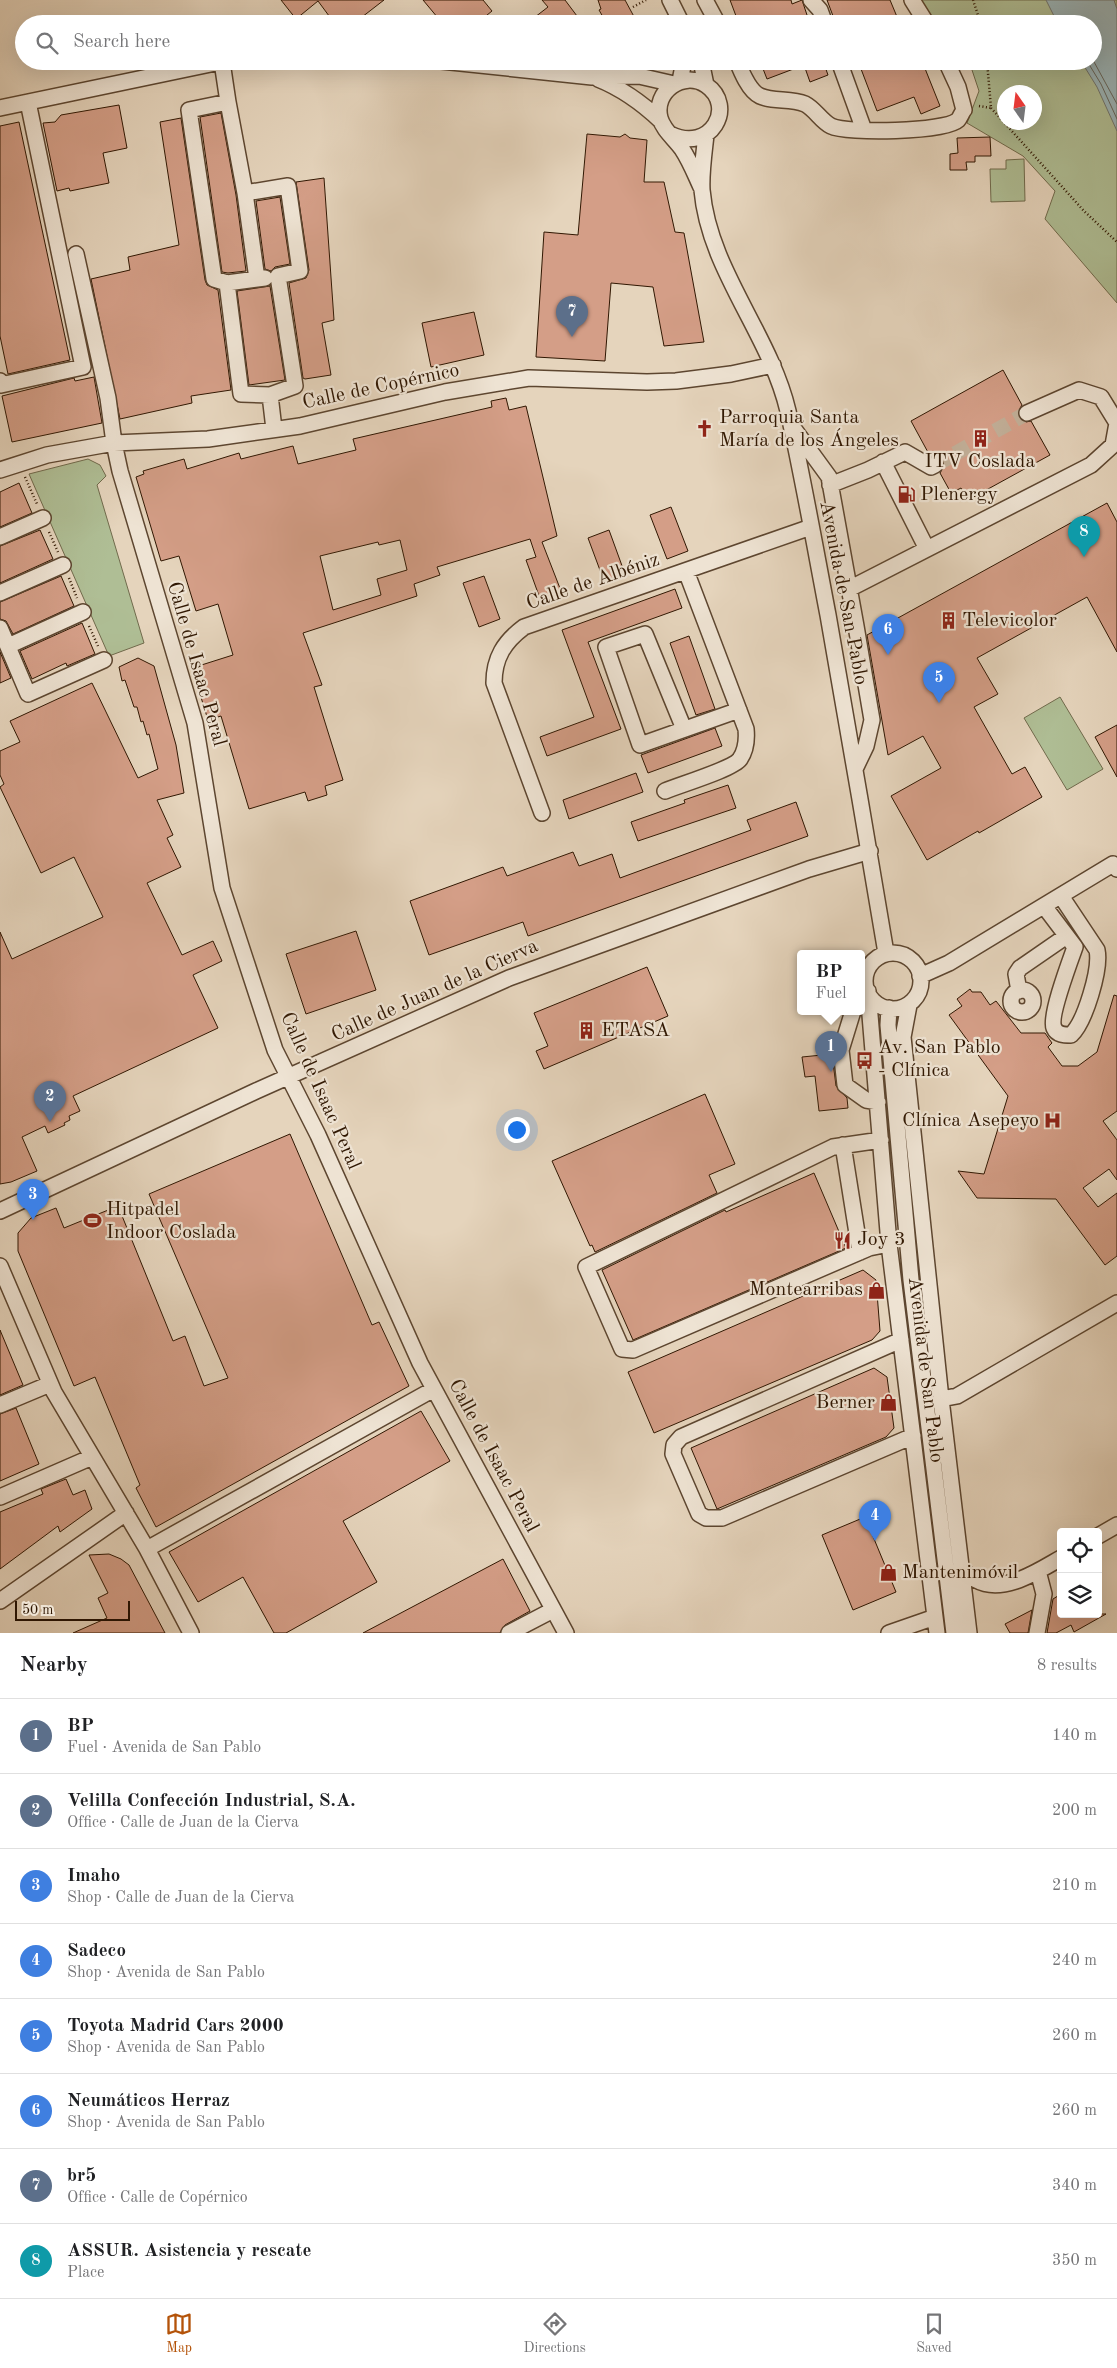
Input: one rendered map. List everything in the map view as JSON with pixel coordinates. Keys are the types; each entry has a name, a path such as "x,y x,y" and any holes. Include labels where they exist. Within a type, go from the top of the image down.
{"street":[{"path":"670,0 677,15"},
{"path":"706,0 714,15"},
{"path":"811,0 822,15"},
{"path":"912,0 921,15"},
{"path":"0,108 184,70"},
{"path":"224,70 245,193 256,279"},
{"path":"526,70 592,77 639,76 677,82 698,81 706,85"},
{"path":"681,70 677,82 662,96 658,113 661,121 689,160 702,190"},
{"path":"702,190 706,136 716,123 719,114 716,98 706,85 703,70"},
{"path":"741,70 753,91 760,96 804,103 814,109 831,126 864,130 908,131 945,126 958,120 964,110 958,86 950,70"},
{"path":"842,70 864,130"},
{"path":"592,77 616,86 632,96 661,121"},
{"path":"0,381 1,385 83,367 28,102"},
{"path":"228,102 189,110 214,279 227,283 300,271 288,186 245,193"},
{"path":"670,134 681,140 694,140 706,136"},
{"name":"Avenida de San Pablo","path":"702,190 711,230 719,254 774,365 790,424 811,527 870,851 886,954"},
{"name":"Calle de Isaac Peral","path":"76,254 108,398 114,443 139,539 195,723 222,888 275,1050 318,1135 420,1363 566,1633"},
{"path":"227,283 241,394 270,395 295,386 278,276"},
{"name":"Calle de Copérnico","path":"0,470 47,455 114,443 208,439 300,426 445,392 529,378 646,382 731,374 774,365"},
{"path":"849,589 1090,465 1113,445 1117,423 1101,397 1079,390 1027,414"},
{"path":"270,395 274,429"},
{"name":"Avenida de San Pablo","path":"790,424 829,477 872,720 866,746 855,769"},
{"path":"830,485 905,452 931,467 935,465"},
{"path":"883,462 927,549"},
{"path":"0,537 43,518"},
{"name":"Calle de Albéniz","path":"542,813 494,683 494,670 498,655 506,642 524,627 811,527"},
{"path":"0,593 63,566"},
{"path":"664,790 728,768 740,760 747,743 746,729 686,571"},
{"path":"8,646 83,612"},
{"path":"0,628 28,694 104,660"},
{"path":"684,729 644,634 606,647 640,744 684,729 739,710"},
{"name":"Calle de Juan de la Cierva","path":"0,1211 288,1077 509,978 809,869 870,851"},
{"path":"920,976 949,962 1115,866"},
{"path":"1044,906 1075,947 1054,1014 1053,1026 1062,1035 1071,1035 1077,1029 1088,1002 1099,960 1097,950 1061,896"},
{"path":"1019,991 1016,974 1020,968 1065,936"},
{"path":"886,954 903,954 911,959 920,976 916,996 909,1004 902,1008 889,1008 875,1004 865,991 868,972 877,957 886,954"},
{"name":"Avenida de San Pablo","path":"865,991 878,1102 889,1244 913,1436 928,1623 937,1633"},
{"name":"Avenida de San Pablo","path":"909,1004 903,1037 941,1399 969,1633"},
{"name":"Avenida de San Pablo","path":"889,1008 888,1026 911,1280 954,1633"},
{"path":"852,1015 841,1050 845,1085 866,1100 878,1102"},
{"path":"881,1140 833,1147 586,1267 622,1349 633,1350 860,1252 889,1244"},
{"path":"842,1145 860,1252"},
{"path":"0,1266 50,1384 147,1549 192,1633"},
{"path":"941,1399 957,1396 1117,1303"},
{"path":"901,1340 681,1437 674,1445 673,1454 699,1514 714,1519 722,1518 913,1436"},
{"path":"0,1405 50,1384"},
{"path":"147,1549 434,1389"},
{"path":"0,1496 92,1457"},
{"path":"0,1601 126,1513"},
{"path":"1102,1534 1117,1525"},
{"path":"960,1568 977,1581 1002,1584 1018,1580 1057,1560"},
{"path":"1037,1633 1044,1594 1038,1571"},
{"path":"509,1633 552,1610"},
{"path":"889,1633 928,1623"}],"path":[{"path":"633,7 646,0"},
{"path":"973,0 978,15"},
{"path":"987,70 991,108 1084,211 1117,242"},
{"path":"958,86 980,107 991,108"}],"green space":[{"path":"921,0 1117,0 1117,303 1045,219 1055,191 1023,156 967,123 979,91 972,70 1102,70 1102,15 928,15"},
{"path":"1024,159 1025,201 991,202 990,169 1006,169 1006,160"},
{"path":"88,459 100,465 106,476 97,485 144,643 109,656 29,474"},
{"path":"1060,697 1103,769 1067,790 1024,718"}],"water":[{"path":"1046,0 1114,0 1117,9 1117,131 1097,87 1087,70 1102,70 1102,15 1054,15"}],"building":[{"path":"281,0 384,0 365,15 328,15 318,1 301,15 293,15"},
{"path":"423,0 483,0 492,11 487,15 436,15"},
{"path":"542,0 565,0 576,15 538,15 548,7"},
{"path":"598,0 625,0 633,15 602,15 599,10 601,9"},
{"path":"730,0 791,0 792,4 802,0 807,15 736,15"},
{"path":"827,0 890,0 896,15 833,15"},
{"path":"764,70 791,70 767,79"},
{"path":"806,70 826,70 828,75 810,82"},
{"path":"861,70 926,70 940,106 921,114 914,97 877,111"},
{"path":"119,105 127,148 103,153 109,183 70,191 69,188 57,191 43,123 55,122 61,115"},
{"path":"221,113 236,195 246,271 228,273 222,272 200,117"},
{"path":"181,118 205,280 207,285 218,290 231,390 191,396 192,403 120,419 91,279 130,270 128,257 179,245 160,122"},
{"path":"19,122 70,360 8,374 0,336 0,126"},
{"path":"587,134 620,137 625,134 630,138 647,140 644,182 664,182 675,232 684,233 704,342 664,346 653,287 611,283 605,361 536,357 544,232 578,235"},
{"path":"990,137 991,156 975,156 975,162 966,162 967,170 950,170 950,154 958,153 957,138"},
{"path":"324,178 334,320 322,323 331,375 305,379 303,378 289,283 306,278 309,270 296,182"},
{"path":"280,197 290,264 275,267 271,271 265,269 256,201"},
{"path":"270,286 285,380 249,385 237,291"},
{"path":"474,312 484,355 431,367 422,323"},
{"name":"ITV Coslada","path":"1003,370 1022,405 1018,412 1019,417 1026,422 1031,421 1050,455 968,500 961,488 951,493 940,473 944,466 943,460 940,457 930,456 911,421"},
{"path":"94,377 102,423 12,442 2,396 74,378 75,381"},
{"path":"506,398 509,410 526,406 557,536 542,542 563,596 542,604 526,560 536,557 530,539 437,567 440,575 414,584 417,596 303,633 322,685 314,687 343,780 325,786 327,795 308,801 305,792 249,809 221,716 208,720 192,668 233,655 218,604 196,611 179,556 161,561 136,477 144,474 143,471 184,459 187,469 239,453 241,459 293,446 298,464 356,450 353,439 492,407 491,401","holes":["400,540 407,570 377,579 381,595 333,610 320,556 378,542 379,545"]},
{"path":"19,483 32,513 0,527 0,492"},
{"path":"1107,503 1117,522 1117,652 1087,597 977,658 998,694 974,707 1012,774 1025,767 1042,797 927,860 891,796 941,768 923,736 888,755 867,635"},
{"path":"671,507 688,551 667,559 650,515"},
{"path":"40,530 53,559 0,583 0,546"},
{"path":"609,530 625,574 604,581 588,538"},
{"path":"61,576 74,606 13,634 6,621 0,619 0,602"},
{"path":"484,576 500,619 479,627 463,583"},
{"path":"675,589 682,608 588,642 621,729 547,756 540,737 594,717 562,630"},
{"path":"82,623 95,654 67,666 66,663 32,679 20,651"},
{"path":"689,636 715,709 696,715 670,643"},
{"path":"0,652 11,678 0,683"},
{"path":"138,658 154,666 176,745 184,793 157,800 173,835 167,838 181,867 147,883 182,955 213,941 222,961 193,975 218,1028 73,1096 80,1111 69,1116 70,1120 64,1123 65,1125 48,1133 45,1126 22,1137 37,1171 11,1182 0,1184 0,932 12,959 103,917 74,857 41,873 0,787 4,784 0,775 0,751 20,742 10,721 92,683 138,778 158,769 149,734 147,735 143,721 141,722 137,707 134,707 125,680 122,681 119,667"},
{"path":"1117,725 1117,777 1095,737"},
{"path":"715,728 722,746 648,773 641,755"},
{"path":"636,773 643,792 569,819 563,800"},
{"path":"728,785 736,808 638,841 631,822 685,803 684,800"},
{"path":"796,802 808,836 528,936 523,922 429,955 410,901 503,867 507,876 573,852 579,866 612,854 620,878 751,830 747,820"},
{"path":"356,931 376,990 306,1014 286,954"},
{"name":"ETASA","path":"647,967 668,1016 544,1069 536,1051 548,1046 534,1013"},
{"name":"Clínica Asepeyo","path":"970,989 972,992 981,992 990,1005 996,1001 1021,1033 1045,1033 1052,1043 1048,1047 1062,1066 1078,1066 1097,1052 1114,995 1117,996 1117,1111 1103,1121 1117,1140 1117,1180 1109,1169 1083,1188 1098,1207 1117,1193 1117,1256 1105,1265 1056,1199 977,1198 958,1171 984,1174 1008,1096 949,1015 962,1006 957,999"},
{"path":"832,1054 836,1086 847,1098 848,1108 819,1111 815,1076 805,1077 802,1057"},
{"path":"705,1094 735,1164 709,1175 717,1193 595,1252 592,1245 590,1246 552,1161"},
{"path":"290,1134 372,1325 379,1322 409,1386 156,1527 136,1488 140,1485 95,1377 74,1386 18,1251 18,1233 31,1218 56,1208 64,1228 118,1206 173,1341 185,1336 204,1386 228,1378 149,1194"},
{"path":"814,1173 846,1248 633,1340 602,1270 725,1210 726,1212"},
{"path":"863,1270 876,1280 880,1331 872,1340 654,1433 628,1372"},
{"path":"0,1330 23,1385 0,1395"},
{"path":"874,1368 887,1377 894,1428 886,1437 717,1509 691,1448"},
{"path":"16,1408 39,1464 0,1481 0,1414"},
{"path":"421,1411 450,1461 343,1521 377,1582 286,1633 274,1633 243,1577 198,1602 169,1552"},
{"path":"66,1479 73,1495 85,1490 92,1509 60,1532 58,1526 0,1569 0,1512 43,1494 41,1489"},
{"path":"865,1517 896,1592 853,1610 822,1535"},
{"path":"109,1554 129,1565 165,1633 73,1633 107,1618 98,1598 108,1593 89,1555"},
{"path":"503,1559 530,1611 505,1625 500,1633 363,1633"},
{"path":"1057,1596 1057,1618 1099,1618 1074,1632 1071,1625 1056,1633 1047,1633 1053,1599"},
{"path":"1032,1610 1028,1633 1010,1633 1005,1624"}],"tunnel":[{"path":"935,465 1027,413"}],"place":[{"name":"br5","path":"572,337"},
{"name":"Parroquia Santa María de los Ángeles","path":"705,429"},
{"name":"ITV Coslada","path":"980,438"},
{"name":"Plenergy","path":"906,495"},
{"name":"ASSUR. Asistencia y rescate","path":"1084,557"},
{"name":"Televicolor","path":"948,621"},
{"name":"Neumáticos Herraz","path":"888,655"},
{"name":"Toyota Madrid Cars 2000","path":"939,703"},
{"name":"ETASA","path":"587,1031"},
{"name":"Av. San Pablo - Clínica","path":"864,1060"},
{"name":"BP","path":"831,1072"},
{"name":"Clínica Asepeyo","path":"1053,1121"},
{"name":"Velilla Confección Industrial, S.A.","path":"50,1122"},
{"name":"Imaho","path":"33,1220"},
{"name":"Hitpadel Indoor Coslada","path":"92,1221"},
{"name":"Joy 3","path":"843,1240"},
{"name":"Montearribas","path":"877,1290"},
{"name":"Berner","path":"889,1403"},
{"name":"Sadeco","path":"875,1541"},
{"name":"Mantenimóvil","path":"888,1573"}]}
